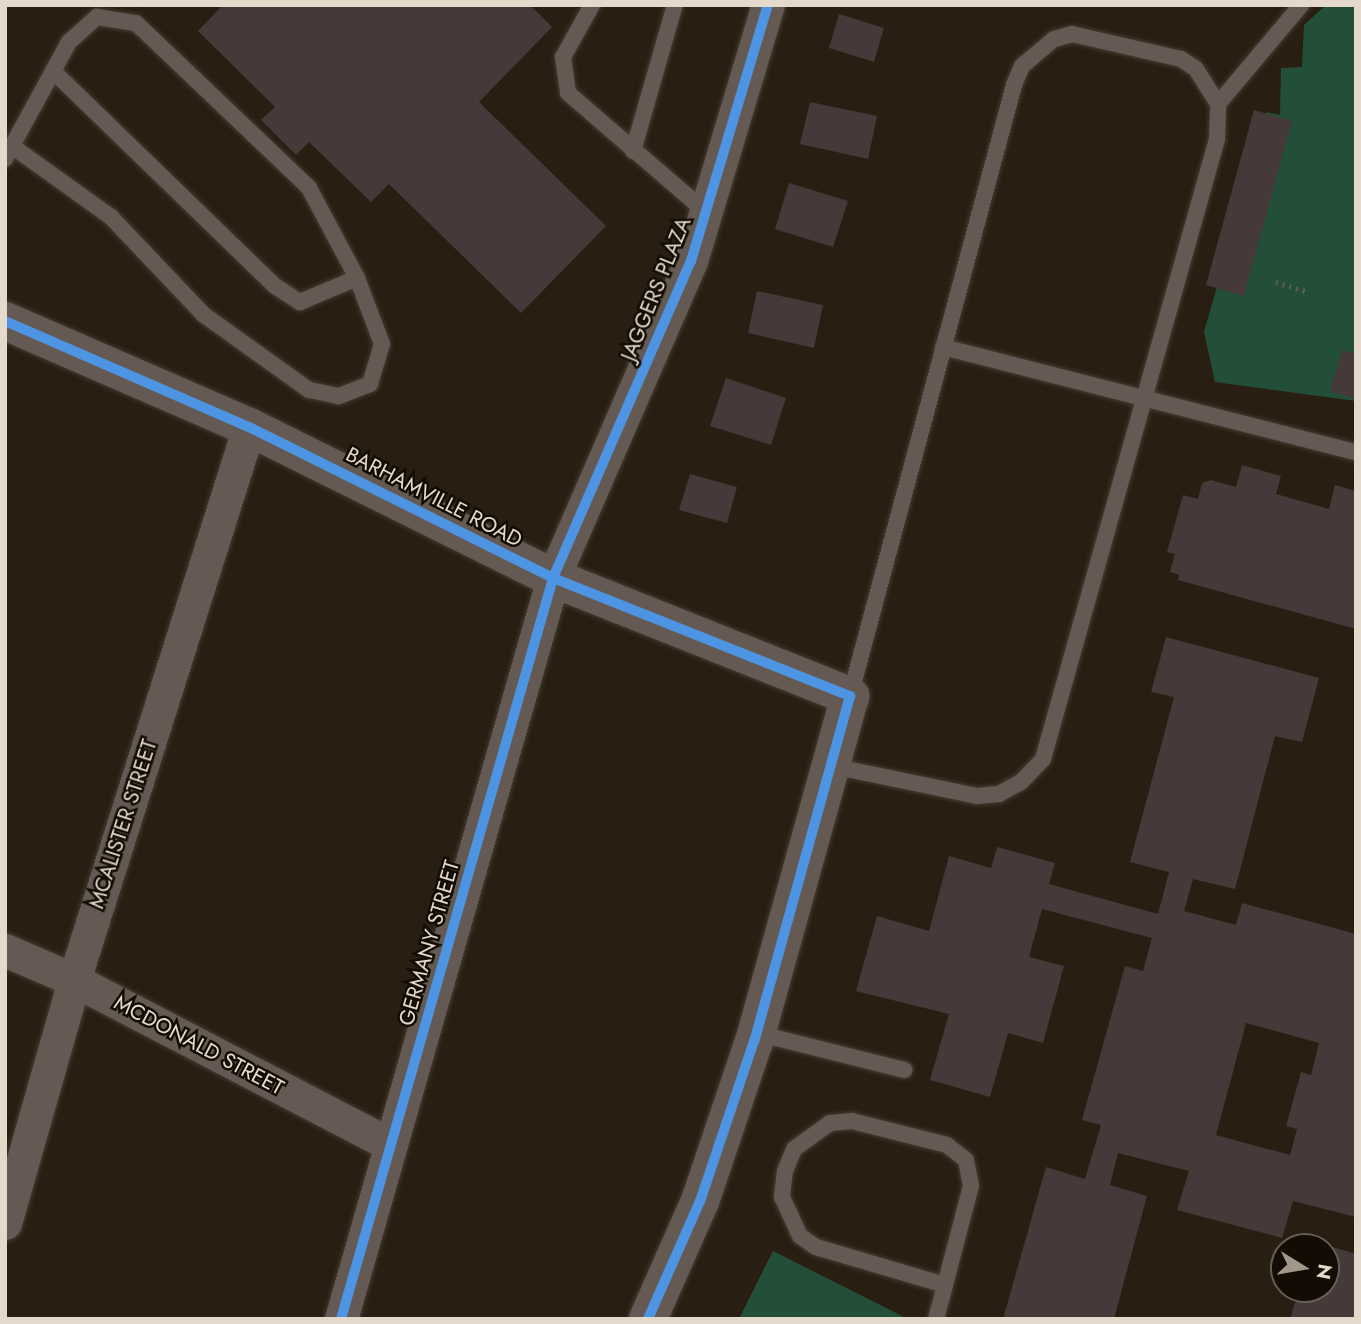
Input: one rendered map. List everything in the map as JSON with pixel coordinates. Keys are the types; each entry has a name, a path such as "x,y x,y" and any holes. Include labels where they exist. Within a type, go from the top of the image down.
{"street":[{"name":"JAGGERS PLAZA","path":"553,578 708,214 768,5"},
{"name":"BARHAMVILLE ROAD","path":"5,321 249,427 553,578 850,696"},
{"name":"MCALISTER STREET","path":"5,1223 74,980 249,427"},
{"name":"GERMANY STREET","path":"341,1319 553,578"},
{"path":"648,1319 700,1202 756,1032 850,696"},
{"name":"MCDONALD STREET","path":"5,950 74,980 391,1145"}],"lane":[{"path":"592,5 563,57 568,93 708,214"},
{"path":"633,151 675,5"},
{"path":"1218,104 1301,5"},
{"path":"97,17 136,23 309,188 357,278 382,344 370,384 338,396 309,390 203,314 111,217 8,153 69,42 97,17"},
{"path":"832,766 977,796 999,794 1032,773 1043,759 1217,139 1218,104 1196,69 1155,52 1072,34 1034,54 1014,85 850,696"},
{"path":"53,71 275,286 300,302 357,278"},
{"path":"943,347 1356,452"},
{"path":"756,1032 904,1070"},
{"path":"936,1319 945,1285 971,1186 972,1170 958,1152 947,1145 852,1121 830,1123 794,1149 785,1171 782,1197 800,1236 816,1247 945,1285"}],"path":[{"path":"1276,282 1306,291"}],"green space":[{"path":"1326,5 1356,5 1356,401 1215,382 1204,332 1267,112 1280,115 1281,68 1302,67 1304,25"},
{"path":"773,1251 908,1319 739,1319"}],"building":[{"path":"223,5 530,5 552,27 479,102 606,226 521,313 389,184 371,202 309,142 296,155 261,120 275,107 198,31"},
{"path":"839,14 884,28 874,62 829,48"},
{"path":"810,102 877,116 868,159 800,144"},
{"path":"1254,110 1292,121 1244,296 1206,285"},
{"path":"789,183 848,201 833,247 775,229"},
{"path":"757,291 823,305 814,348 748,333"},
{"path":"1342,350 1356,354 1356,399 1330,391"},
{"path":"726,378 786,398 771,445 710,426"},
{"path":"1242,465 1281,476 1276,494 1329,509 1335,485 1356,491 1356,629 1178,580 1179,575 1170,572 1175,554 1167,552 1183,495 1198,499 1202,483 1211,480 1236,487"},
{"path":"690,474 737,487 727,523 679,510"},
{"path":"1166,637 1319,678 1302,742 1275,736 1235,889 1193,879 1184,911 1236,925 1242,903 1356,934 1356,1217 1293,1201 1283,1233 1270,1235 1177,1210 1189,1171 1118,1153 1110,1185 1147,1196 1114,1319 1003,1319 1046,1167 1085,1179 1101,1125 1082,1120 1125,966 1143,971 1152,938 1042,909 1029,957 1064,966 1043,1043 1008,1033 990,1097 930,1080 949,1014 856,991 877,916 929,931 949,856 991,868 997,847 1055,863 1049,884 1158,914 1169,872 1130,862 1174,697 1151,692","holes":["1246,1023 1319,1043 1311,1075 1301,1072 1286,1126 1297,1129 1290,1155 1216,1135"]},
{"path":"1356,1248 1356,1319 1290,1319 1295,1303 1340,1303 1340,1249 1354,1253"}],"cycle path":[{"path":"341,1319 553,578 691,261 768,5"},
{"path":"5,321 249,427 553,578 850,696 754,1041 700,1201 648,1319"}]}
